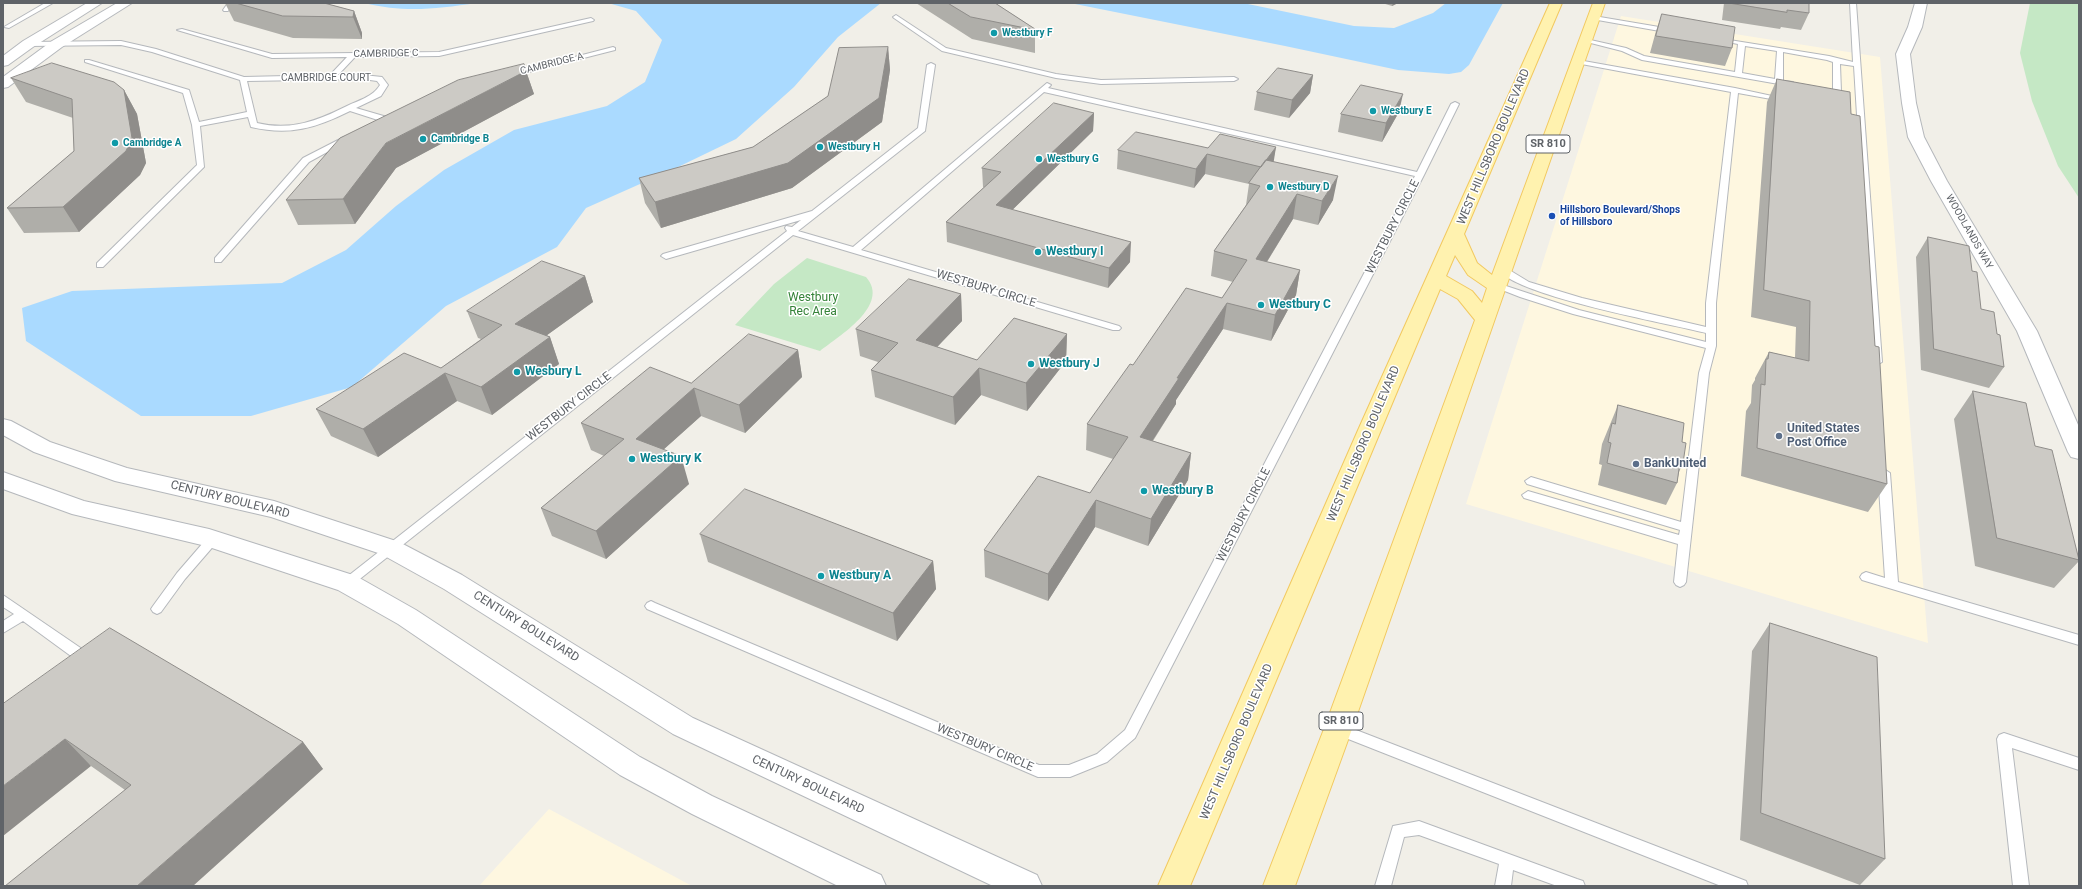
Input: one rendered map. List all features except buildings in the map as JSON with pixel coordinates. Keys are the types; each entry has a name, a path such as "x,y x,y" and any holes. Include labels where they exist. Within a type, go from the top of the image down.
{"main road":[{"name":"WEST HILLSBORO BOULEVARD","path":"1174,886 1370,428 1456,236 1556,3"},
{"name":"SR 810","path":"1280,886 1600,3"},
{"path":"1456,236 1470,268 1482,279 1500,278"},
{"path":"1437,279 1465,295 1485,319"}],"street":[{"path":"3,62 28,44 96,3"},
{"path":"3,84 57,44 126,3"},
{"name":"WOODLANDS WAY","path":"1921,3 1915,27 1903,54 1909,103 1916,137 1939,181 2027,331 2079,452"},
{"name":"CENTURY BOULEVARD","path":"3,426 42,446 124,475 274,509 390,548 459,586 683,726 1026,886"},
{"path":"3,480 80,508 212,539 347,583 407,617 630,766 702,805 870,886"}],"lane":[{"path":"6,27 50,3"},
{"path":"226,10 231,3"},
{"path":"1845,93 1858,65 1854,3"},
{"path":"896,17 944,50 1056,76 1101,82 1234,79"},
{"path":"1594,18 1682,33"},
{"name":"CAMBRIDGE C","path":"180,30 272,56 439,54 591,20"},
{"path":"1712,38 1829,58 1836,61 1858,65"},
{"path":"1586,41 1624,49 1642,58 1801,86"},
{"path":"1738,75 1742,43"},
{"name":"CAMBRIDGE COURT","path":"28,44 128,45 154,50 243,79 333,76 379,79 384,85 378,94 313,125 289,131 269,130 254,125 243,79"},
{"name":"CAMBRIDGE A","path":"501,77 613,49"},
{"path":"1779,82 1780,50"},
{"path":"333,76 353,55"},
{"path":"86,61 186,92 196,125 201,165 100,265"},
{"path":"1836,61 1845,93 1857,112 1878,376"},
{"path":"1578,62 1790,100"},
{"path":"783,222 792,232 922,129 930,65"},
{"path":"855,250 1056,76"},
{"name":"WESTBURY CIRCLE","path":"651,606 1038,771 1070,771 1102,758 1130,734 1420,175 1042,89"},
{"path":"1680,582 1704,373 1711,346 1711,303 1735,90"},
{"path":"1420,175 1455,104"},
{"path":"349,108 384,119"},
{"path":"196,125 251,114"},
{"path":"218,260 306,160 356,134"},
{"path":"666,256 816,213"},
{"name":"WESTBURY CIRCLE","path":"347,583 792,232 1116,328"},
{"path":"1500,278 1579,300 1711,330"},
{"path":"1500,278 1531,299 1576,312 1711,346"},
{"path":"1884,464 1892,585"},
{"path":"1531,481 1686,528"},
{"path":"1528,495 1684,541"},
{"path":"157,609 181,576 212,539"},
{"path":"1866,577 2079,640"},
{"path":"3,600 80,655"},
{"path":"3,628 23,615"},
{"path":"1338,729 1740,886"},
{"path":"2021,886 2004,739 2079,764"},
{"path":"1382,886 1398,831 1419,828 1577,886"},
{"path":"1503,886 1507,860"}],"shaded area":[{"path":"1621,16 1880,57 1928,643 1466,504"},
{"path":"549,809 692,886 479,886"}],"green space":[{"path":"2030,3 2079,3 2079,198 2058,166 2032,101 2020,53"},
{"name":"Westbury Rec Area","path":"807,258 866,277 872,288 872,298 860,319 820,351 735,325 774,284"}],"water":[{"path":"364,3 477,3 447,7 407,9"},
{"path":"608,3 881,3 838,37 794,87 736,139 676,168 586,208 557,247 446,306 352,387 251,416 141,416 26,341 22,308 72,291 282,283 346,250 396,206 444,170 514,130 607,106 645,82 662,40 636,11"},
{"path":"1070,3 1243,3 1354,26 1394,28 1433,13 1446,3 1503,3 1469,65 1461,72 1449,74 1398,70"}],"place":[{"name":"Westbury F","path":"994,33"},
{"name":"Westbury E","path":"1373,111"},
{"name":"Cambridge B","path":"423,139"},
{"name":"Cambridge A","path":"115,143"},
{"name":"Westbury H","path":"820,147"},
{"name":"Westbury G","path":"1039,159"},
{"name":"Westbury D","path":"1270,187"},
{"name":"Hillsboro Boulevard/Shops of Hillsboro","path":"1552,216"},
{"name":"Westbury I","path":"1038,252"},
{"name":"Westbury C","path":"1261,305"},
{"name":"Westbury J","path":"1031,364"},
{"name":"Wesbury L","path":"517,372"},
{"name":"United States Post Office","path":"1779,436"},
{"name":"Westbury K","path":"632,459"},
{"name":"BankUnited","path":"1636,464"},
{"name":"Westbury B","path":"1144,491"},
{"name":"Westbury A","path":"821,576"}]}
